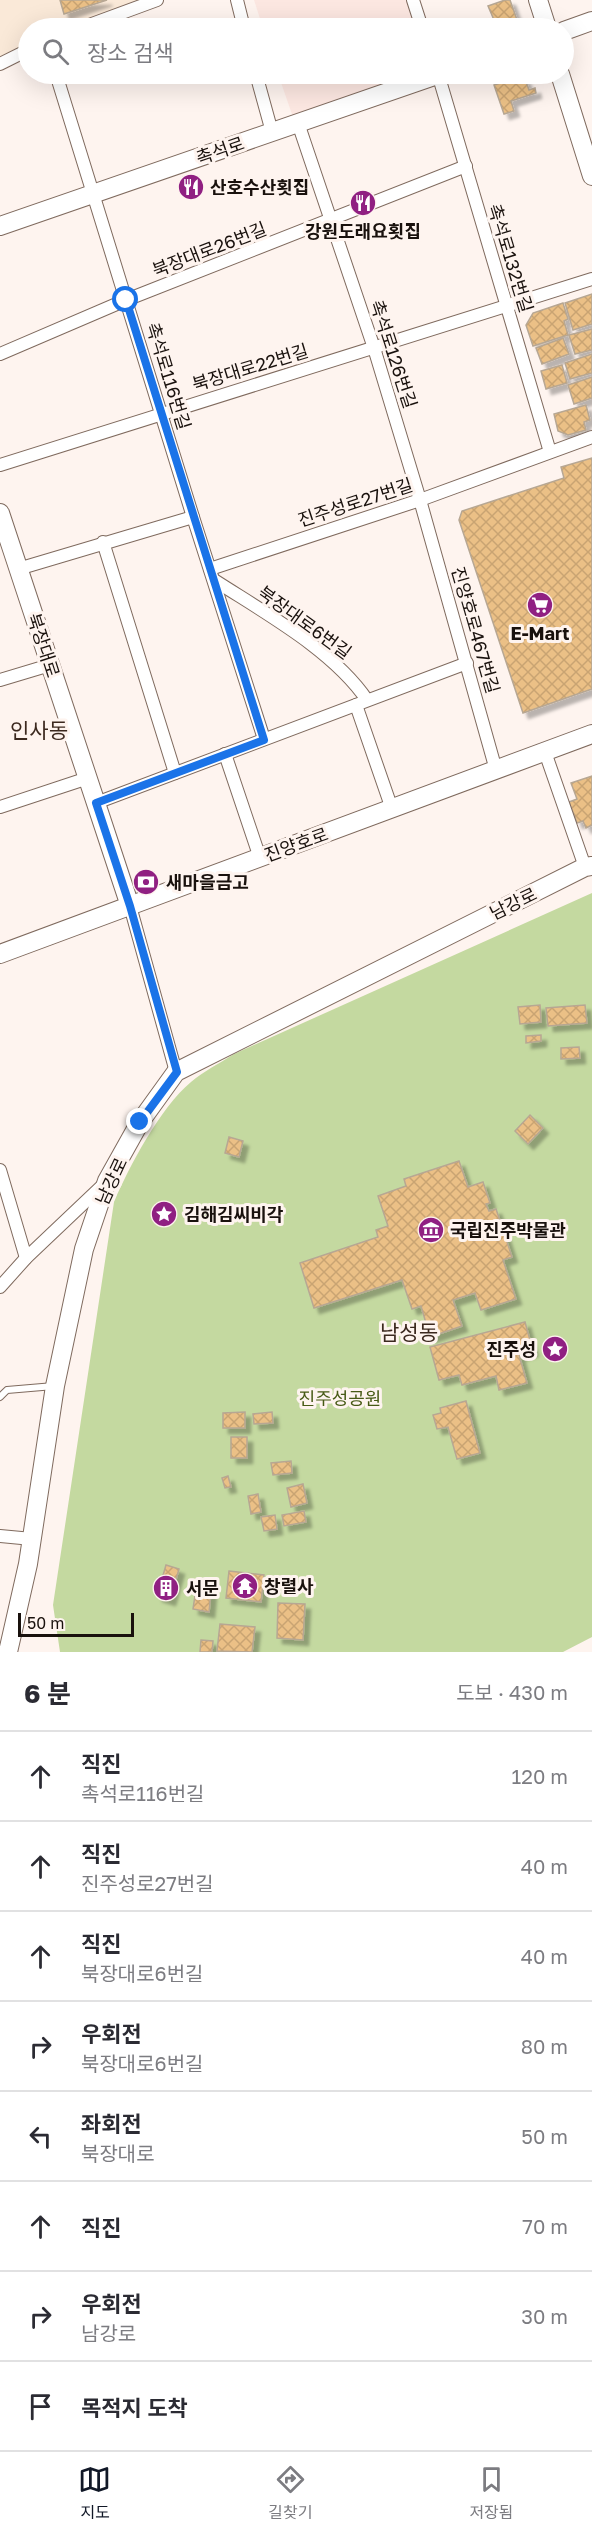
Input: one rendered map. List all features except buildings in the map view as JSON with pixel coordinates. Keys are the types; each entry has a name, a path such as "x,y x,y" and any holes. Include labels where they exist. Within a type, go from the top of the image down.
{"street":[{"path":"108,18 157,0"},
{"path":"237,0 242,18"},
{"path":"413,0 419,18"},
{"path":"538,0 544,18"},
{"path":"574,27 592,21"},
{"path":"0,64 18,55"},
{"name":"촉석로116번길","path":"59,84 212,575"},
{"path":"259,84 272,132"},
{"name":"촉석로","path":"0,226 410,84"},
{"name":"촉석로132번길","path":"442,84 550,452"},
{"path":"563,84 592,176"},
{"name":"촉석로126번길","path":"298,123 374,348 420,500"},
{"path":"331,221 465,166"},
{"name":"북장대로26번길","path":"0,354 126,300 331,221"},
{"name":"북장대로22번길","path":"0,465 592,279"},
{"name":"진주성로27번길","path":"212,575 592,437"},
{"name":"진양호로467번길","path":"420,500 496,770"},
{"name":"북장대로","path":"0,513 130,906"},
{"path":"18,569 193,517"},
{"path":"103,542 176,773"},
{"path":"212,575 264,740"},
{"name":"북장대로6번길","path":"212,575 353,680 362,703 392,809"},
{"path":"96,803 467,663"},
{"path":"0,680 50,664"},
{"name":"진양호로","path":"0,954 592,734"},
{"path":"545,752 588,867"},
{"path":"225,754 260,858"},
{"path":"1,805 88,778"},
{"name":"남강로","path":"8,1652 32,1539 55,1386 84,1249 107,1181 140,1122 177,1072 588,867"},
{"path":"130,906 177,1072"},
{"path":"0,1170 26,1258"},
{"path":"0,1287 26,1258 107,1181"},
{"path":"0,1536 32,1539"}],"lane":[{"path":"0,1397 7,1390 55,1386"}],"shaded area":[{"path":"0,0 140,0 89,18 18,18 18,52 0,63"},
{"path":"254,0 420,0 426,18 260,18"},
{"path":"281,84 397,84 294,120"}],"green space":[{"name":"진주성공원","path":"592,893 592,1637 563,1652 60,1652 53,1605 114,1202 128,1171 157,1122 179,1093 191,1082 234,1054"}],"place":[{"name":"산호수산횟집","path":"191,187"},
{"name":"강원도래요횟집","path":"363,203"},
{"name":"E-Mart","path":"540,605"},
{"name":"새마을금고","path":"146,882"},
{"name":"김해김씨비각","path":"164,1214"},
{"name":"국립진주박물관","path":"431,1230"},
{"name":"진주성","path":"555,1349"},
{"name":"창렬사","path":"245,1586"},
{"name":"서문","path":"166,1588"}],"district":[{"name":"인사동","path":"39,730"},
{"name":"남성동","path":"409,1332"}],"route":[{"path":"126,300 264,740 96,803 130,906 152,991 177,1072 140,1122"}]}
